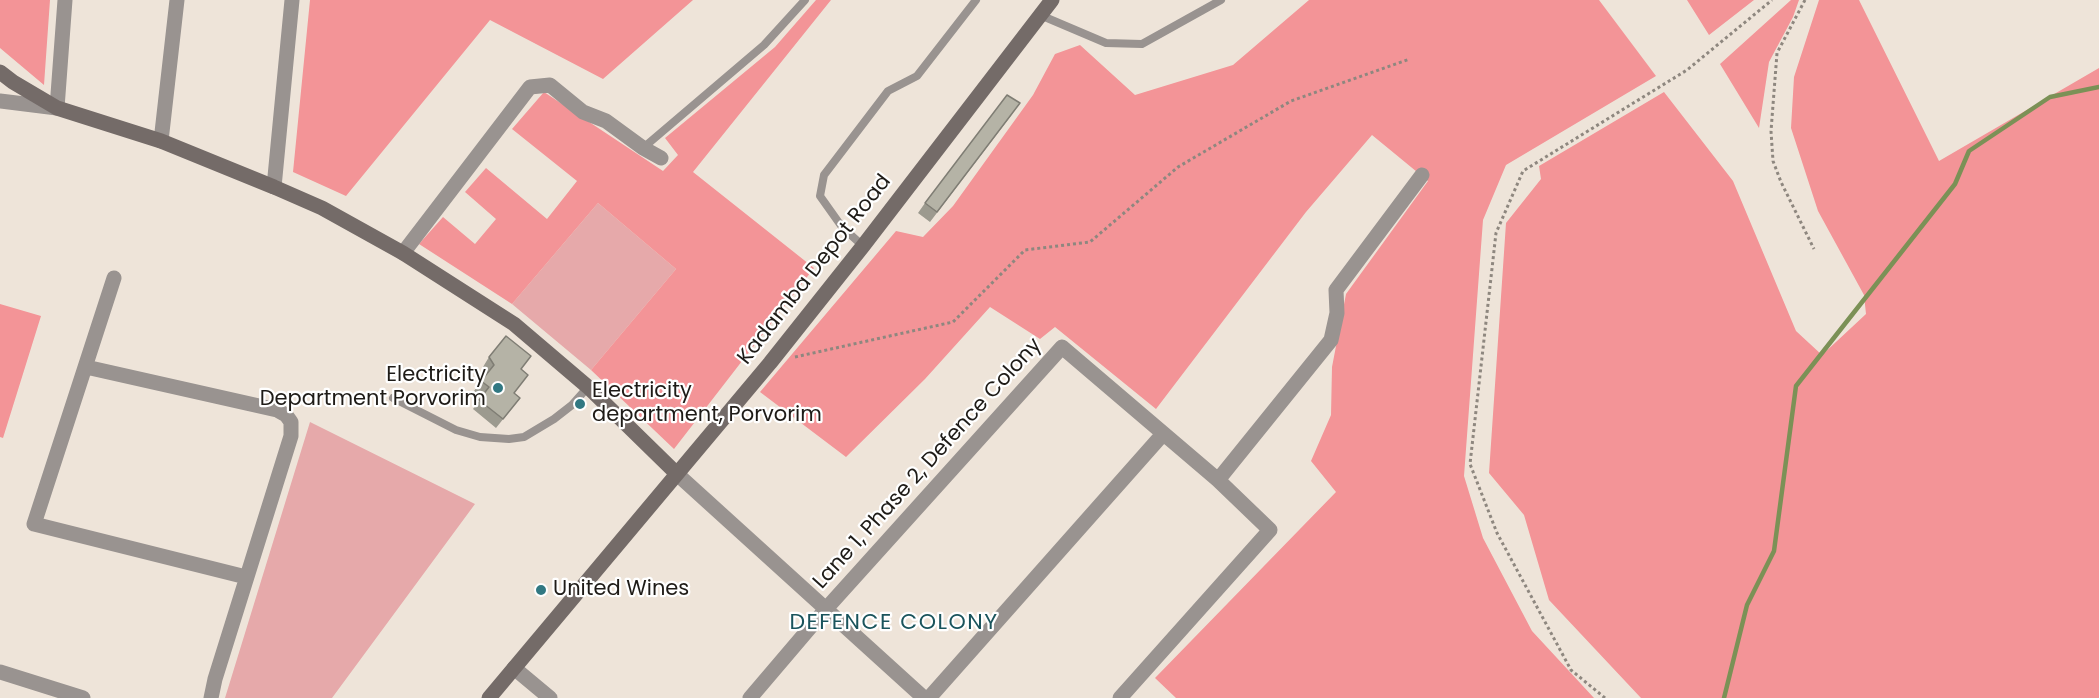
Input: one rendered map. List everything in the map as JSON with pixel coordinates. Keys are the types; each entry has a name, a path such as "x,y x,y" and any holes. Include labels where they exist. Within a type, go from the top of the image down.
{"street":[{"path":"57,108 64,0"},
{"path":"161,141 177,0"},
{"path":"274,187 292,0"},
{"name":"Kadamba Depot Road","path":"489,698 770,363 1052,0"},
{"path":"0,72 57,108"},
{"path":"403,253 530,87 550,85 583,112 606,121 661,158"},
{"path":"0,101 57,108 161,141 274,187 322,208 403,253 514,324 588,387 677,474 924,698"},
{"path":"1218,480 1331,340 1337,313 1336,290 1422,175"},
{"path":"114,278 87,367 34,524 246,577"},
{"name":"Lane 1, Phase 2, Defence Colony","path":"750,698 825,610 1062,347 1163,435"},
{"path":"87,367 277,410 286,415 291,422 291,436 246,577 211,698"},
{"path":"929,698 1163,435 1218,480 1270,530 1120,698"},
{"path":"514,668 550,698"},
{"path":"0,672 83,698"}],"lane":[{"path":"643,148 764,45 805,0"},
{"path":"863,246 842,227 820,196 824,176 888,91 917,76 976,0"},
{"path":"1040,15 1106,43 1142,44 1221,0"},
{"path":"393,398 456,430 480,437 509,439 524,436 554,419 572,405 588,387"}],"path":[{"path":"1605,698 1571,670 1497,533 1470,464 1496,233 1523,171 1687,70 1772,0"},
{"path":"1805,0 1777,53 1771,131 1773,161 1814,249"},
{"path":"770,363 952,322 1025,250 1090,242 1178,167 1291,100 1410,59"}],"shaded area":[{"path":"0,0 50,0 44,85 0,48"},
{"path":"310,0 693,0 603,79 490,20 346,196 293,172"},
{"path":"816,0 831,0 693,172 814,268 674,449 591,370 676,269 598,203 512,304 419,244 443,217 475,244 496,219 465,192 486,168 547,219 577,181 512,129 544,92 663,171 678,155 665,138 775,47"},
{"path":"1309,0 1599,0 1656,76 1506,165 1483,220 1464,476 1483,538 1532,631 1594,698 1176,698 1155,678 1336,492 1311,461 1331,415 1332,367 1346,294 1428,181 1372,135 1306,212 1156,409 1055,327 1040,339 990,307 925,379 846,457 760,392 896,231 923,237 953,206 1033,95 1055,54 1080,45 1135,95 1233,65"},
{"path":"1687,0 1754,0 1709,35"},
{"path":"1791,0 1799,0 1793,17 1769,62 1759,128 1720,64"},
{"path":"1819,0 1859,0 1939,161 2099,68 2099,698 1641,698 1549,600 1524,515 1489,473 1506,223 1541,179 1539,166 1664,92 1733,181 1796,331 1822,355 1866,314 1864,295 1818,211 1791,128 1794,77"},
{"path":"598,203 676,269 591,370 512,304"},
{"path":"0,304 41,316 3,438 0,437"},
{"path":"310,422 475,504 332,698 225,698"}],"building":[{"path":"1007,95 1020,103 937,212 925,203"},
{"name":"Electricity Department Porvorim","path":"506,336 531,356 521,369 528,375 514,393 520,398 503,419 479,400 489,387 481,381 494,365 489,357"}],"waterway":[{"path":"1724,698 1747,605 1774,551 1796,386 1955,184 1969,151 2050,97 2099,87"}],"place":[{"name":"Electricity Department Porvorim","path":"498,388"},
{"name":"Electricity department, Porvorim","path":"580,404"},
{"name":"United Wines","path":"541,590"}],"district":[{"name":"DEFENCE COLONY","path":"894,623"}]}
